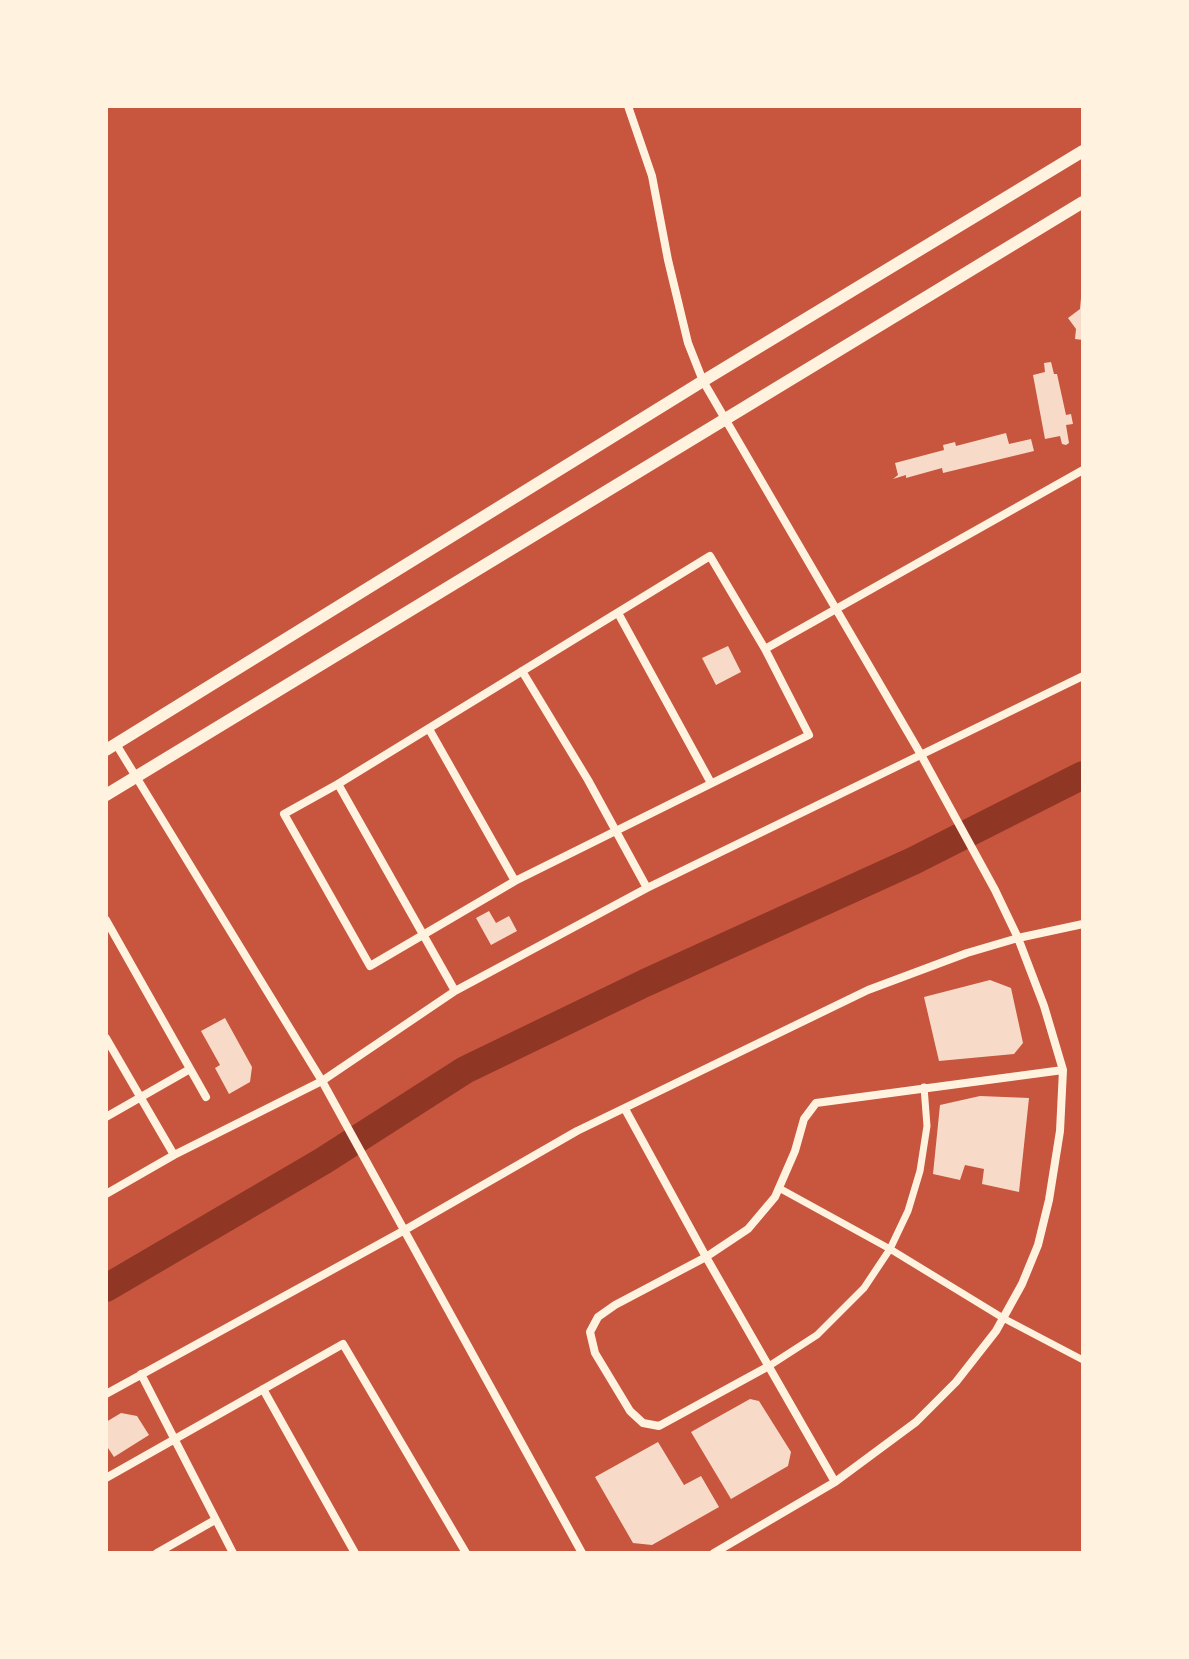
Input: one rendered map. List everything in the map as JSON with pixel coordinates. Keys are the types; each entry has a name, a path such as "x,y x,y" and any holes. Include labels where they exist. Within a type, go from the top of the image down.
{"street":[{"path":"628,106 652,176 688,343 703,381 920,753 995,890 1018,938 1044,1006 1063,1070 1060,1131 1046,1215 1022,1284 1003,1318 956,1382 916,1422 835,1482 714,1553"},
{"path":"582,1553 322,1081 136,777 111,747 703,381 1083,151"},
{"path":"106,795 1083,202"},
{"path":"765,649 1083,470"},
{"path":"710,556 765,649 809,735 515,881 370,966 284,814 429,729 710,556"},
{"path":"618,613 711,783"},
{"path":"522,671 647,888"},
{"path":"106,1194 174,1155 322,1081 455,991 647,888 1083,676"},
{"path":"429,729 515,881"},
{"path":"338,784 455,991"},
{"path":"106,921 206,1097"},
{"path":"106,1394 403,1231 577,1131 868,990 967,953 1083,924"},
{"path":"106,1038 174,1155"},
{"path":"106,1117 190,1069"},
{"path":"924,1087 927,1126 920,1171 908,1211 890,1249 864,1288 817,1335 769,1366 659,1426 643,1423 630,1411 595,1353 590,1332 598,1317 706,1257 748,1229 775,1197 795,1151 804,1119 816,1103 924,1087 1063,1070"},
{"path":"625,1109 835,1482"},
{"path":"779,1188 890,1249 1003,1318 1083,1360"},
{"path":"106,1478 343,1344 466,1553"},
{"path":"141,1374 233,1553"},
{"path":"263,1389 355,1553"},
{"path":"157,1553 215,1520"}],"building":[{"path":"1081,298 1083,340 1075,339 1076,329 1068,318 1080,309"},
{"path":"1051,362 1054,374 1057,374 1066,415 1071,414 1073,424 1066,425 1069,443 1066,445 1062,444 1060,436 1045,439 1033,375 1045,372 1044,363"},
{"path":"1006,433 1009,444 1031,439 1034,451 943,473 942,468 893,479 898,475 895,463 944,450 943,445 955,442 956,446"},
{"path":"728,646 741,672 716,685 702,658"},
{"path":"489,911 496,923 509,916 517,931 491,945 476,918"},
{"path":"990,980 1011,988 1023,1043 1014,1054 939,1061 924,997"},
{"path":"225,1018 252,1067 250,1082 229,1094 215,1068 220,1065 201,1031"},
{"path":"980,1096 1029,1098 1019,1192 982,1184 984,1169 965,1165 960,1180 933,1174 940,1105"},
{"path":"750,1399 759,1401 791,1452 788,1466 731,1499 691,1432"},
{"path":"121,1413 137,1416 149,1435 114,1457 106,1445 106,1422"},
{"path":"658,1442 684,1485 701,1476 719,1507 652,1545 633,1543 595,1477"}],"waterway":[{"path":"106,1288 323,1161 465,1070 645,983 913,861 1083,775"}]}
